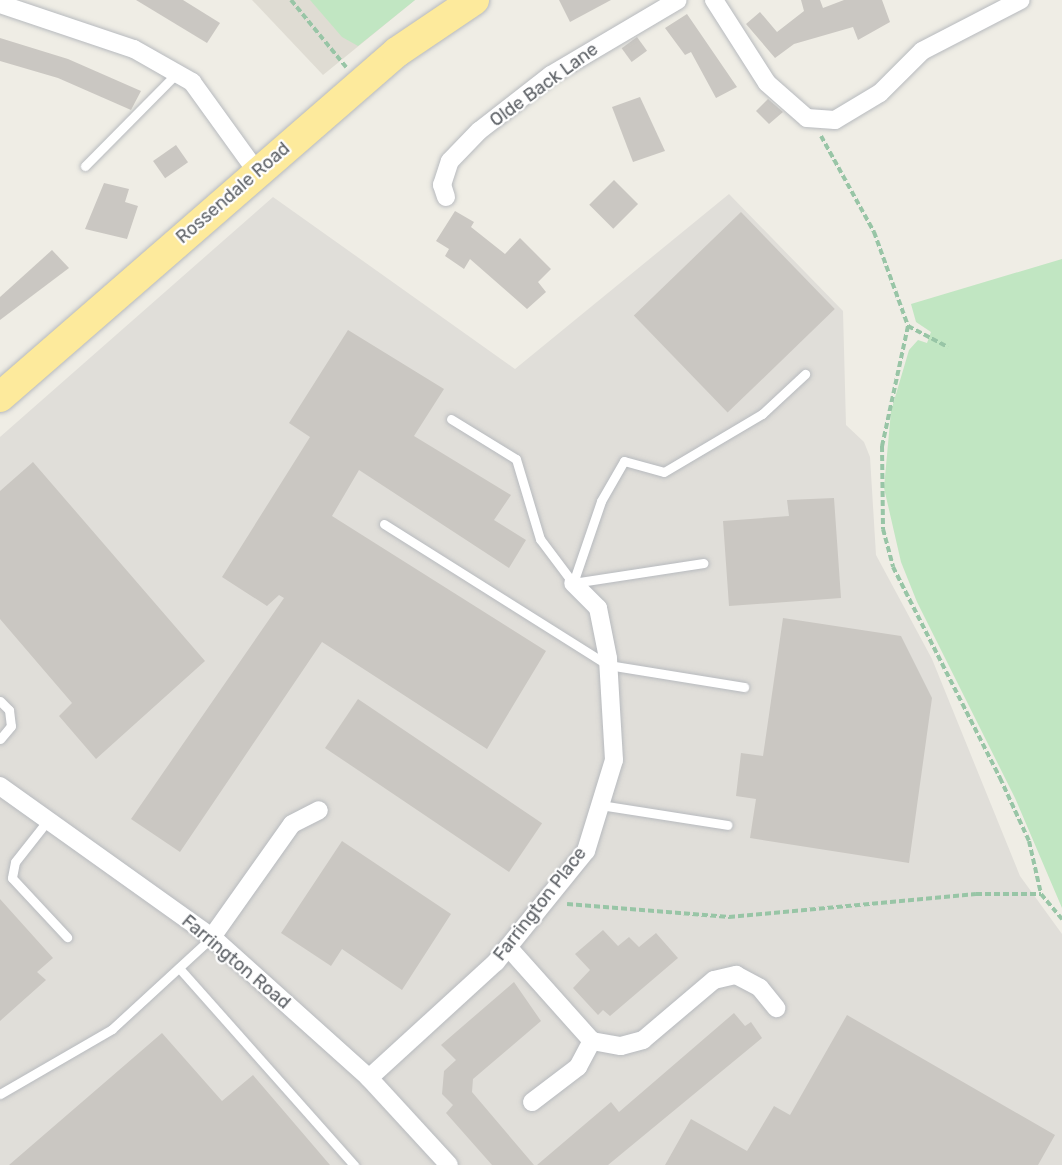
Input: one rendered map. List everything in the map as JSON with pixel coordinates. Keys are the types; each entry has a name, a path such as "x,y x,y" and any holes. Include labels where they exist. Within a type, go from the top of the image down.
{"highway":[{"name":"Rossendale Road","path":"0,397 360,83 474,0"}],"street":[{"name":"Olde Back Lane","path":"446,197 442,185 450,160 480,131 551,75 678,0"},
{"path":"714,0 767,83 807,118 844,114 880,93 922,51 1021,0"},
{"path":"0,4 134,49 192,82 257,172"},
{"name":"Farrington Place","path":"369,1078 508,947 585,851 614,760 608,665 598,608 573,583"},
{"name":"Farrington Road","path":"2,791 48,820 212,937 369,1078 449,1165"},
{"path":"212,937 292,824 319,810"},
{"path":"508,947 592,1041 621,1046 643,1040 714,981 736,975 760,988 776,1008"},
{"path":"532,1102 578,1067 592,1041"}],"lane":[{"path":"85,166 177,73"},
{"path":"573,583 601,501 624,461 664,472 762,414 805,374"},
{"path":"451,419 516,459 540,539 573,583"},
{"path":"384,524 608,665 744,687"},
{"path":"573,583 703,563"},
{"path":"0,700 9,710 11,726 0,739"},
{"path":"600,804 727,825"},
{"path":"48,820 15,861 12,878 67,937"},
{"path":"0,1094 112,1029 212,937"},
{"path":"179,968 354,1165"}],"path":[{"path":"291,0 360,83"},
{"path":"815,118 874,232 908,326 882,446 886,538 913,610 1029,841 1041,894 1062,919"},
{"path":"908,326 948,346"},
{"path":"549,897 578,908 729,917 976,894 1041,894"}],"shaded area":[{"path":"252,0 415,0 323,75"},
{"path":"729,194 843,311 846,425 864,442 870,457 876,555 932,659 1020,876 1062,934 1062,1165 0,1165 0,437 273,197 515,369"}],"green space":[{"path":"310,0 415,0 358,46 342,37"},
{"path":"1062,259 1062,908 1015,798 917,602 901,562 884,488 891,411 909,350 918,340 927,343 931,332 916,322 911,304"}],"building":[{"path":"136,0 183,0 220,23 207,43"},
{"path":"559,0 611,0 570,22"},
{"path":"801,0 820,0 823,8 844,0 882,0 890,22 858,40 853,27 794,44 775,58 746,24 760,12 777,32 804,11"},
{"path":"687,14 737,87 716,98 691,52 685,55 665,28"},
{"path":"637,37 647,51 632,62 622,48"},
{"path":"0,38 68,59 141,91 131,110 58,78 0,61"},
{"path":"640,97 665,151 633,162 612,107"},
{"path":"768,99 783,112 769,124 756,111"},
{"path":"176,145 188,162 165,178 153,161"},
{"path":"614,180 638,204 613,229 589,205"},
{"path":"104,183 129,189 125,202 138,206 127,239 85,229"},
{"path":"455,211 474,222 471,227 505,254 520,238 551,269 538,282 546,292 527,309 470,259 464,269 445,256 449,249 436,241"},
{"path":"741,212 835,309 728,413 634,316"},
{"path":"52,250 69,268 0,320 0,297"},
{"path":"348,330 444,389 414,436 511,495 494,520 526,540 509,568 359,470 332,516 546,651 487,749 322,642 180,852 131,819 284,598 279,595 267,606 222,577 310,437 289,423"},
{"path":"33,462 205,661 96,759 59,716 72,703 0,619 0,491"},
{"path":"834,498 841,598 729,606 723,521 789,516 787,500"},
{"path":"783,618 901,636 932,698 909,863 750,838 756,799 736,796 741,753 763,756"},
{"path":"358,699 542,823 509,872 325,748"},
{"path":"342,841 451,914 402,990 342,949 331,966 281,933"},
{"path":"0,899 53,958 37,972 46,980 0,1021"},
{"path":"603,930 618,946 629,937 639,947 656,933 678,958 610,1016 603,1010 598,1015 573,988 590,970 575,954"},
{"path":"514,982 541,1021 473,1079 472,1092 534,1165 492,1165 446,1113 453,1105 442,1094 444,1071 456,1060 441,1045"},
{"path":"734,1013 745,1026 751,1022 762,1038 608,1165 537,1165 611,1102 619,1112"},
{"path":"847,1015 1055,1135 1038,1165 665,1165 691,1119 747,1151 774,1106 790,1115"},
{"path":"162,1033 222,1101 253,1075 330,1165 9,1165"}]}
